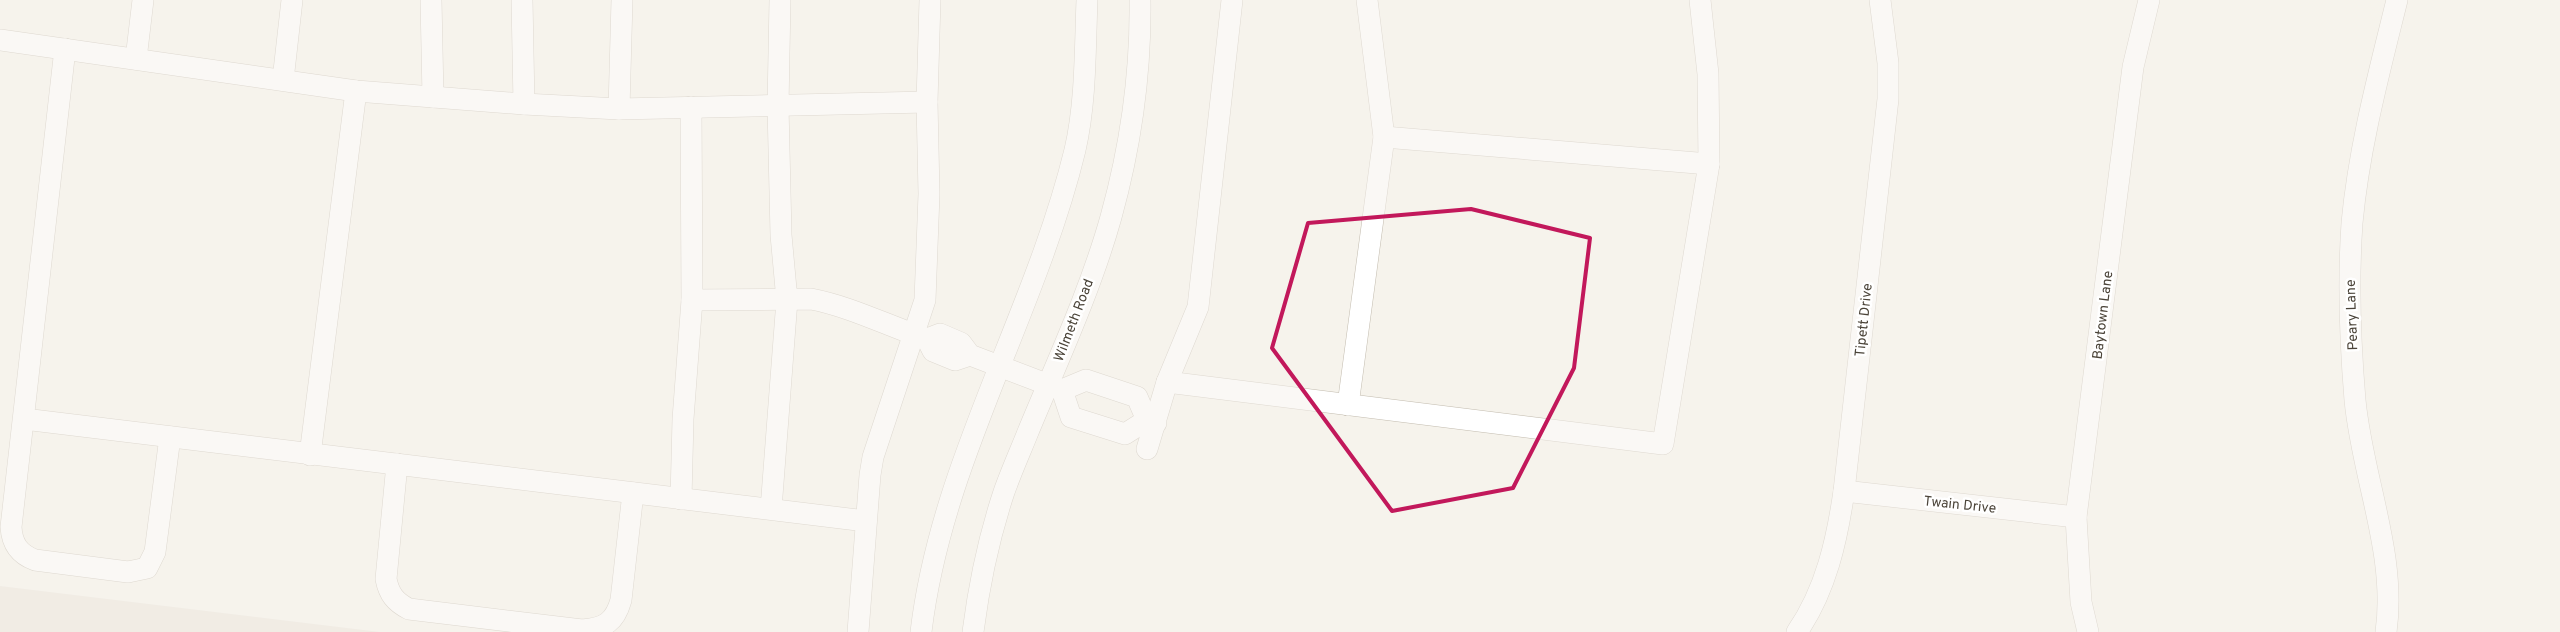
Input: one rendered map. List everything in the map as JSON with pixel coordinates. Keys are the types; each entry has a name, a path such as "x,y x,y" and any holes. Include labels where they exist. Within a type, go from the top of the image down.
{"street":[{"path":"136,59 143,0"},
{"path":"282,80 292,0"},
{"path":"431,0 433,97"},
{"path":"522,0 524,104"},
{"path":"618,109 622,0"},
{"path":"771,509 787,300 781,235 778,106 780,0"},
{"path":"858,632 866,521 873,457 921,337 928,260 927,102 930,0"},
{"path":"922,632 942,527 957,478 1051,231 1075,150 1081,118 1087,0"},
{"name":"Wilmeth Road","path":"973,632 985,563 1004,492 1055,387 1111,218 1127,150 1137,91 1141,43 1140,0"},
{"path":"1147,449 1151,421 1198,307 1232,0"},
{"path":"1348,405 1384,137 1367,0"},
{"path":"1166,382 1663,444 1709,164 1708,74 1700,0"},
{"name":"Tipett Drive","path":"1797,632 1809,615 1823,583 1838,534 1844,491 1888,100 1888,63 1880,0"},
{"name":"Baytown Lane","path":"2088,632 2080,602 2076,517 2134,67 2149,0"},
{"name":"Peary Lane","path":"2386,632 2386,572 2356,403 2351,332 2350,268 2352,221 2371,106 2397,0"},
{"path":"0,40 356,90 524,104 618,109 927,102"},
{"path":"65,49 11,527 12,539 18,550 25,557 35,560 119,571 138,571 147,568 152,560 170,437"},
{"path":"310,455 356,90"},
{"path":"681,499 683,419 692,300 691,107"},
{"path":"1384,137 1709,164"},
{"path":"692,300 811,299 839,306 921,337 940,334 961,343 970,355 1000,364 1055,387 1086,380 1137,397 1151,421"},
{"path":"1055,387 1071,417 1125,434 1151,421"},
{"path":"24,419 866,521"},
{"path":"397,464 386,579 392,596 399,604 409,609 582,630 609,624 617,612 621,600 632,493"},
{"name":"Twain Drive","path":"1844,491 2076,517"}],"highlighted area":[{"path":"1471,209 1590,238 1574,368 1513,488 1392,511 1272,348 1308,223"}],"shaded area":[{"path":"0,586 380,632 0,632"}]}
